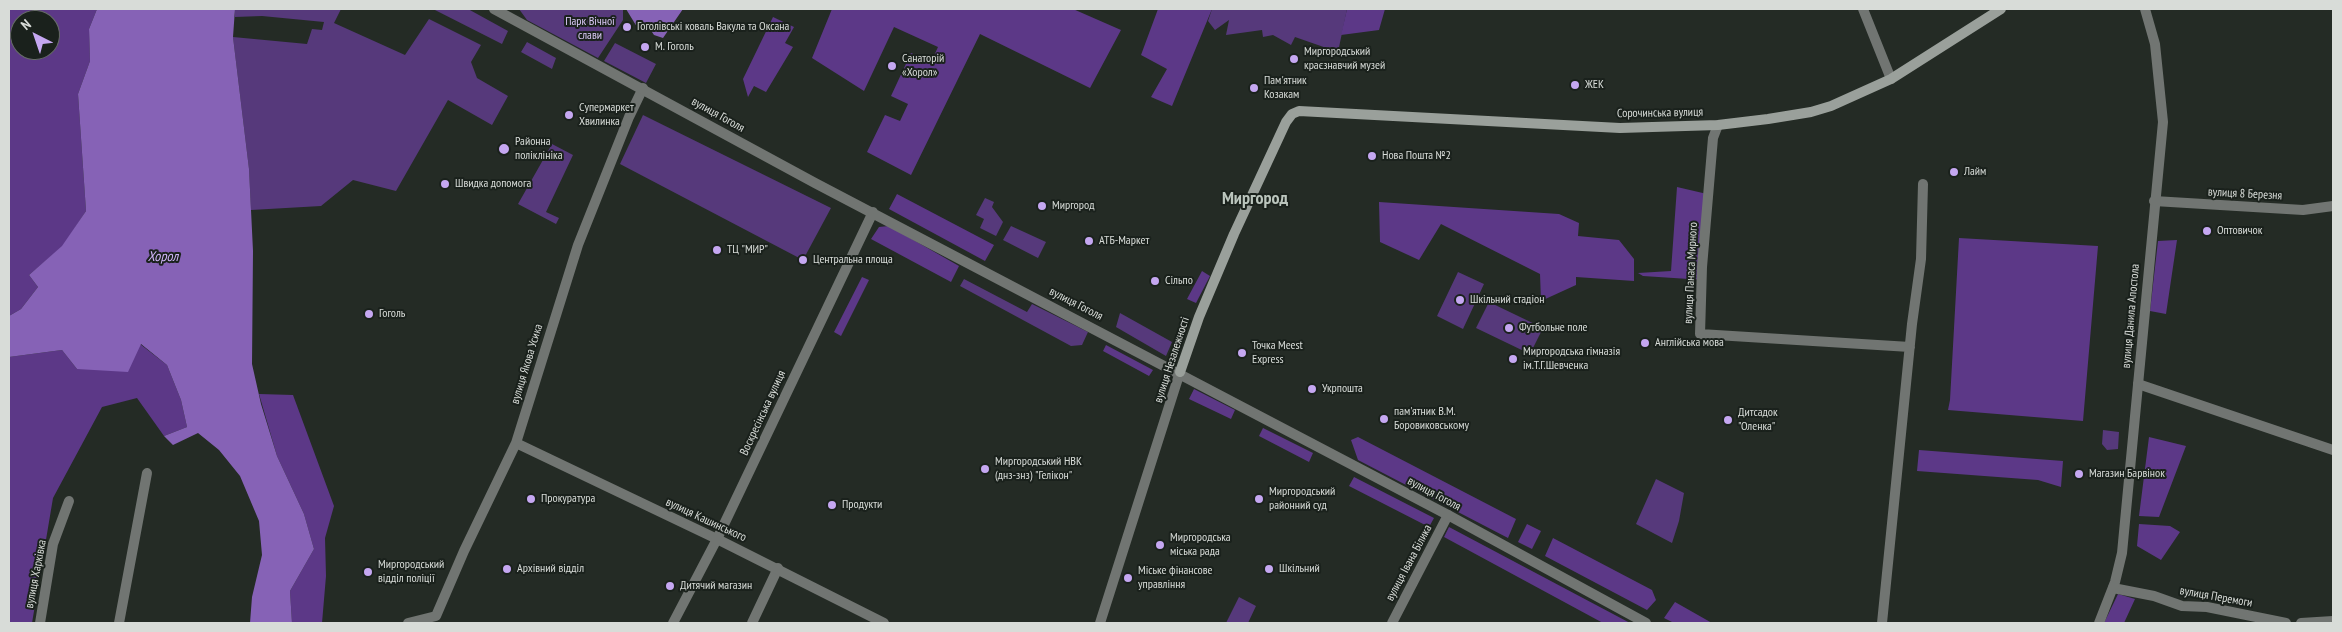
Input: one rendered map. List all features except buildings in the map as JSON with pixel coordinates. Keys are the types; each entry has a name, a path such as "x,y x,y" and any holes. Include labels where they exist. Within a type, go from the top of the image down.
{"main road":[{"name":"Сорочинська вулиця","path":"1292,114 1305,110 1620,128 1718,124 1811,112 1831,106 1891,79 2001,9"},
{"name":"вулиця Незалежності","path":"1180,372 1199,316 1234,234 1286,122 1292,114"}],"street":[{"name":"вулиця Гоголя","path":"494,9 873,212 1180,372 1646,623"},
{"path":"1863,9 1891,79"},
{"name":"вулиця Данила Апостола","path":"2098,623 2113,588 2122,553 2162,122 2155,44 2145,9"},
{"name":"вулиця Якова Усика","path":"408,623 436,616 467,543 516,443 578,245 629,117 643,88"},
{"name":"вулиця Панаса Мирного","path":"1718,124 1713,138 1702,267 1700,334 1910,347"},
{"path":"1882,623 1910,347 1921,259 1923,184"},
{"name":"вулиця 8 Березня","path":"2154,201 2303,210 2333,206"},
{"name":"Воскресінська вулиця","path":"673,623 718,539 873,212"},
{"name":"вулиця Незалежності","path":"1100,623 1180,372"},
{"path":"2138,384 2333,450"},
{"name":"вулиця Кашинського","path":"516,443 778,568 884,623"},
{"path":"119,623 147,473"},
{"name":"вулиця Харківка","path":"40,623 53,544 69,501"},
{"name":"вулиця Івана Білика","path":"1392,623 1448,515"},
{"path":"752,623 778,568"},
{"name":"вулиця Перемоги","path":"2113,588 2154,596 2182,606 2207,607 2286,623"},
{"path":"2301,623 2333,621"}],"green space":[{"path":"235,9 341,9 334,23 405,55 429,19 481,45 471,62 477,78 508,96 492,125 448,100 396,191 353,180 321,206 251,210 249,169 233,37 307,44 312,29 322,30 324,22 262,16 235,17"},
{"path":"433,9 468,9 508,31 502,44"},
{"name":"Парк Вічної слави","path":"519,9 623,9 623,20 598,58 527,20"},
{"path":"1212,9 1347,9 1338,52 1295,37 1291,45 1273,35 1263,37 1262,30 1226,35 1229,20 1215,30 1208,21"},
{"path":"527,42 556,58 552,69 521,52"},
{"path":"615,43 656,64 646,83 604,61"},
{"path":"643,115 831,208 803,260 620,164"},
{"path":"552,144 573,155 546,212 559,218 556,224 518,204"},
{"path":"985,198 994,202 992,207 1003,222 996,236 980,228 984,219 976,215"},
{"path":"1011,226 1046,242 1038,258 1003,240"},
{"name":"Шкільний стадіон","path":"1458,272 1484,284 1463,329 1437,316"},
{"path":"964,279 1027,312 1032,304 1088,332 1082,345 1071,346 960,286"},
{"name":"Футбольне поле","path":"1489,302 1543,328 1530,354 1476,328"},
{"path":"1120,313 1172,342 1166,356 1116,327"},
{"path":"2103,430 2119,432 2118,449 2107,450 2102,444"},
{"path":"1656,479 1684,493 1679,521 1672,543 1636,524"},
{"path":"1239,597 1256,606 1248,623 1226,623"}],"shaded area":[{"path":"9,9 97,9 89,29 90,61 78,94 86,211 63,246 29,275 38,287 21,309 9,316"},
{"path":"832,9 1073,9 1121,30 1090,88 980,34 911,175 867,152 885,115 900,121 908,104 891,96 911,53 931,62 938,47 894,27 864,91 812,58"},
{"path":"1158,9 1212,9 1172,106 1151,97 1167,69 1141,55"},
{"path":"1347,9 1385,9 1379,30 1341,35"},
{"path":"773,17 794,27 785,43 793,47 766,92 754,86 748,97 743,79"},
{"path":"1677,187 1707,194 1704,280 1643,276 1638,273 1671,271"},
{"path":"897,194 994,245 985,261 889,209"},
{"path":"1379,202 1559,214 1579,223 1578,236 1619,240 1634,259 1634,281 1576,277 1576,285 1541,301 1540,274 1441,224 1419,260 1380,242"},
{"path":"889,226 959,266 951,282 871,239 879,227"},
{"path":"1959,238 2098,246 2083,421 1948,410"},
{"path":"2177,240 2166,314 2150,311 2158,241"},
{"path":"1202,271 1210,276 1196,303 1187,299"},
{"path":"862,277 869,280 841,336 834,332"},
{"path":"140,344 167,365 181,400 187,427 164,436 137,398 102,407 53,498 32,623 9,623 9,357 62,350 77,369 97,369"},
{"path":"1106,345 1153,370 1149,376 1103,351"},
{"path":"1194,389 1235,410 1231,419 1189,399"},
{"path":"259,394 293,395 334,506 325,538 326,576 322,623 292,623 290,591 314,549 304,514 277,456"},
{"path":"1263,428 1313,453 1309,462 1259,436"},
{"path":"1358,437 1516,519 1508,538 1358,460 1351,440"},
{"path":"2149,437 2186,446 2159,517 2139,516"},
{"path":"1919,450 2063,461 2061,487 2038,480 1917,471"},
{"path":"1354,477 1434,518 1429,527 1349,486"},
{"path":"1527,524 1541,531 1532,549 1518,542"},
{"path":"2139,524 2170,526 2180,532 2161,560 2137,546"},
{"path":"1449,527 1630,623 1603,623 1444,537"},
{"path":"1553,538 1652,590 1656,600 1647,610 1545,556"},
{"path":"2118,594 2135,599 2124,623 2104,623"},
{"path":"1675,602 1712,623 1674,623 1664,618"}],"water":[{"name":"Хорол","path":"97,9 235,9 233,37 249,169 253,251 252,364 261,404 277,456 304,514 314,549 290,591 292,623 250,623 252,597 262,555 259,521 240,476 219,450 198,433 173,445 164,436 187,427 181,400 167,365 141,344 128,372 77,369 62,350 9,357 9,316 21,309 38,287 29,275 62,246 86,211 78,94 90,61 89,29"},
{"path":"626,9 683,9 663,38 654,35 650,29 645,31 637,27"}],"place":[{"name":"Гоголівські коваль Вакула та Оксана","path":"627,27"},
{"name":"М. Гоголь","path":"645,47"},
{"name":"Миргородський краєзнавчий музей","path":"1294,59"},
{"name":"Санаторій «Хорол»","path":"892,66"},
{"name":"ЖЕК","path":"1575,85"},
{"name":"Пам'ятник Козакам","path":"1254,88"},
{"name":"Супермаркет Хвилинка","path":"569,115"},
{"name":"Районна поліклініка","path":"504,149"},
{"name":"Нова Пошта №2","path":"1372,156"},
{"name":"Лайм","path":"1954,172"},
{"name":"Швидка допомога","path":"445,184"},
{"name":"Миргород","path":"1042,206"},
{"name":"Оптовичок","path":"2207,231"},
{"name":"АТБ-Маркет","path":"1089,241"},
{"name":"ТЦ \"МИР\"","path":"717,250"},
{"name":"Центральна площа","path":"803,260"},
{"name":"Сільпо","path":"1155,281"},
{"name":"Шкільний стадіон","path":"1460,300"},
{"name":"Гоголь","path":"369,314"},
{"name":"Футбольне поле","path":"1509,328"},
{"name":"Англійська мова","path":"1645,343"},
{"name":"Точка Meest Express","path":"1242,353"},
{"name":"Миргородська гімназія ім.Т.Г.Шевченка","path":"1513,359"},
{"name":"Укрпошта","path":"1312,389"},
{"name":"пам'ятник В.М. Боровиковському","path":"1384,419"},
{"name":"Дитсадок \"Оленка\"","path":"1728,420"},
{"name":"Миргородський НВК (днз-знз) \"Гелікон\"","path":"985,469"},
{"name":"Магазин Барвінок","path":"2079,474"},
{"name":"Прокуратура","path":"531,499"},
{"name":"Миргородський районний суд","path":"1259,499"},
{"name":"Продукти","path":"832,505"},
{"name":"Миргородська міська рада","path":"1160,545"},
{"name":"Архівний відділ","path":"507,569"},
{"name":"Шкільний","path":"1269,569"},
{"name":"Миргородський відділ поліції","path":"368,572"},
{"name":"Міське фінансове управління","path":"1128,578"},
{"name":"Дитячий магазин","path":"670,586"}],"district":[{"name":"Миргород","path":"1255,199"}]}
